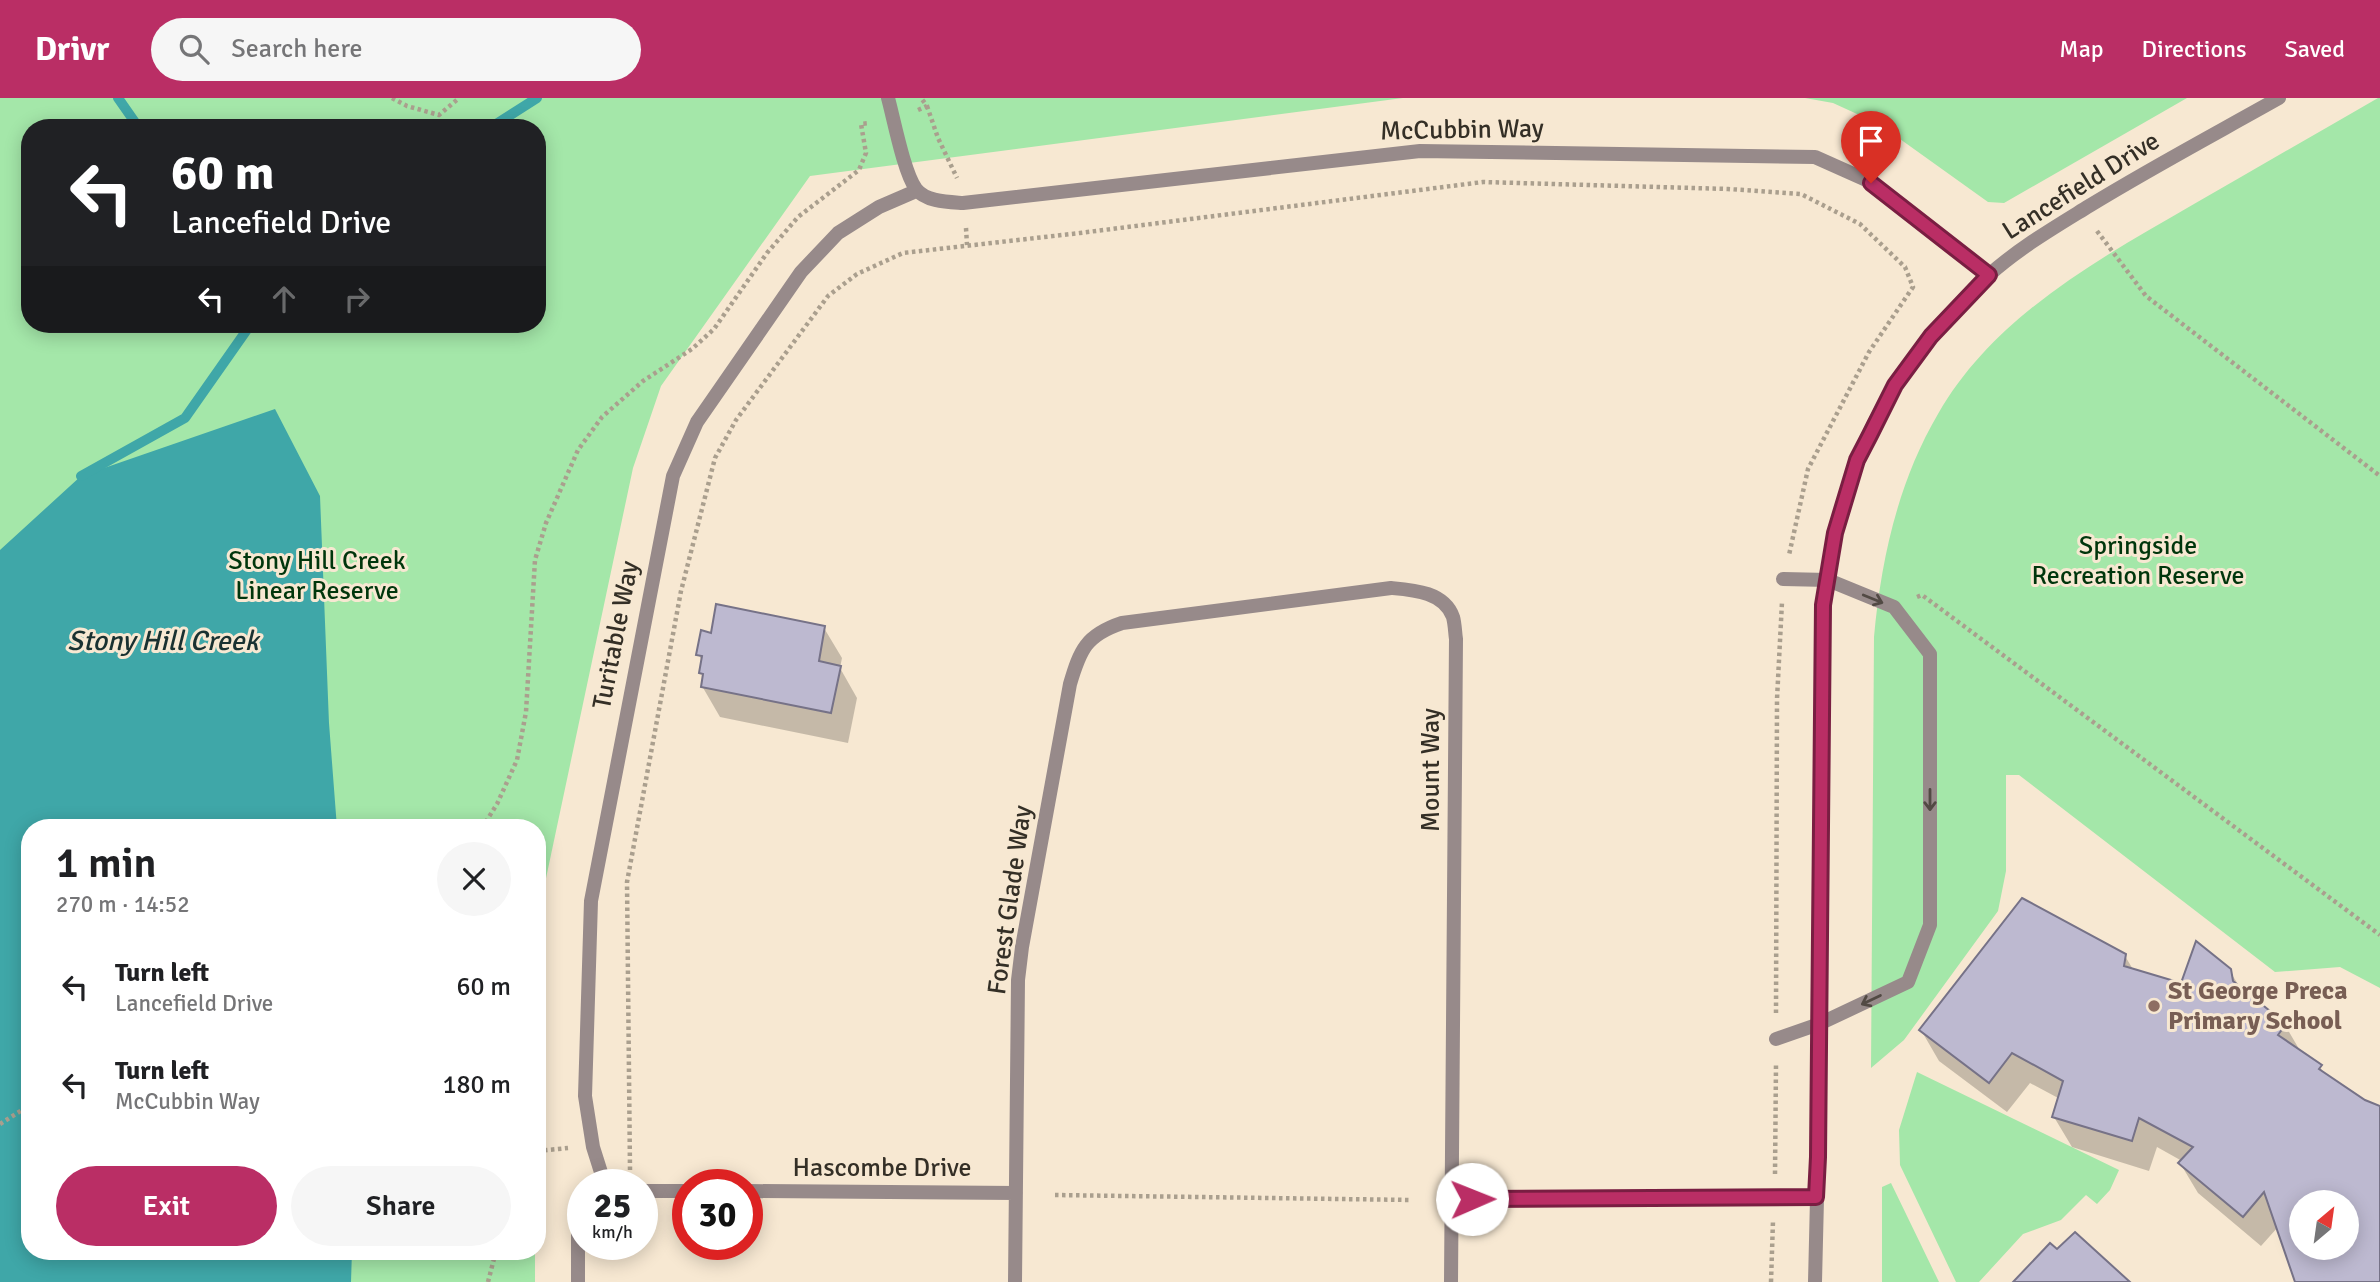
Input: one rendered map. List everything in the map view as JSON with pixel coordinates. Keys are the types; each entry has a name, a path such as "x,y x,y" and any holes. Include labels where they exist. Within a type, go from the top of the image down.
{"street":[{"path":"888,98 905,164 916,191"},
{"name":"Lancefield Drive","path":"1815,1282 1823,605 1835,533 1857,460 1895,385 1931,336 1989,275 2045,233 2083,209 2279,98"},
{"name":"McCubbin Way","path":"916,191 935,200 963,203 1420,151 1815,157 1871,183 1989,275"},
{"name":"Turitable Way","path":"600,1169 593,1147 585,1096 590,901 673,476 697,422 800,272 838,233 879,206 916,191"},
{"path":"1776,1039 1819,1024 1908,982 1930,925 1930,654 1894,607 1828,580 1783,579"},
{"name":"Mount Way","path":"1109,627 1122,623 1391,588 1415,590 1430,595 1443,602 1453,617 1456,639 1451,1282"},
{"name":"Forest Glade Way","path":"1015,1282 1018,981 1022,947 1070,684 1085,643 1109,627"},
{"name":"Hascombe Drive","path":"763,1191 1016,1194"},
{"path":"1451,1200 1816,1197"},
{"path":"578,1260 578,1282"}],"path":[{"path":"392,98 407,106 439,115 459,98"},
{"path":"488,819 517,760 526,712 535,560 547,523 578,450 602,417 643,380 692,349 714,328 767,253 798,218 859,170 866,153 861,124 894,121"},
{"path":"630,1169 627,882 685,578 715,458 736,420 828,296 857,274 903,254 1483,182 1728,189 1801,194 1860,224 1905,267 1913,287 1869,352 1808,469 1783,579 1777,699 1776,1039 1771,1282"},
{"path":"2083,209 2146,296 2380,476"},
{"path":"1894,607 1922,595 2380,935"},
{"path":"0,1124 21,1111"},
{"path":"1055,1195 1411,1199"},
{"path":"488,1282 494,1260"}],"green space":[{"name":"Stony Hill Creek Linear Reserve","path":"0,98 1403,98 810,176 661,386 633,468 546,878 546,819 21,819 21,1260 535,1260 535,1282 0,1282"},
{"path":"1805,98 2187,98 2004,203 1988,202 1879,124 1833,103"},
{"name":"Springside Recreation Reserve","path":"2378,98 2380,988 2340,967 2275,972 2019,775 2006,775 2006,871 1998,911 1904,1040 1871,1068 1874,637 1881,579 1894,522 1902,494 1924,440 1961,379 1989,347 2052,292 2122,246"},
{"path":"1917,1072 2119,1170 2110,1190 2097,1204 2086,1195 2061,1220 2023,1234 1979,1282 1956,1282 1900,1165 1899,1130"},
{"path":"1891,1183 1939,1282 1882,1282 1882,1187"}],"water":[{"name":"Stony Hill Creek","path":"275,409 320,496 329,723 336,819 21,819 21,1260 352,1260 351,1282 0,1282 0,550 81,476"}],"building":[{"path":"716,604 825,626 819,661 841,666 831,713 701,687 703,674 699,673 702,656 696,655 701,630 711,633"},
{"path":"2022,898 2126,954 2124,966 2181,983 2196,941 2231,969 2233,981 2286,1024 2278,1035 2322,1065 2319,1069 2365,1100 2380,1106 2380,1282 2295,1282 2264,1192 2243,1217 2178,1163 2193,1147 2139,1118 2132,1141 2052,1117 2063,1081 2012,1053 1989,1083 1919,1030"},
{"path":"2075,1232 2130,1282 2013,1282 2050,1243 2057,1249"}],"waterway":[{"path":"118,98 133,119"},
{"name":"Stony Hill Creek","path":"504,119 537,98"},
{"name":"Stony Hill Creek","path":"81,476 185,418 245,333"}],"place":[{"name":"St George Preca Primary School","path":"2154,1006"}],"route":[{"path":"1472,1199 1816,1197 1823,605 1835,533 1857,460 1895,385 1931,336 1989,275 1871,183"}]}
